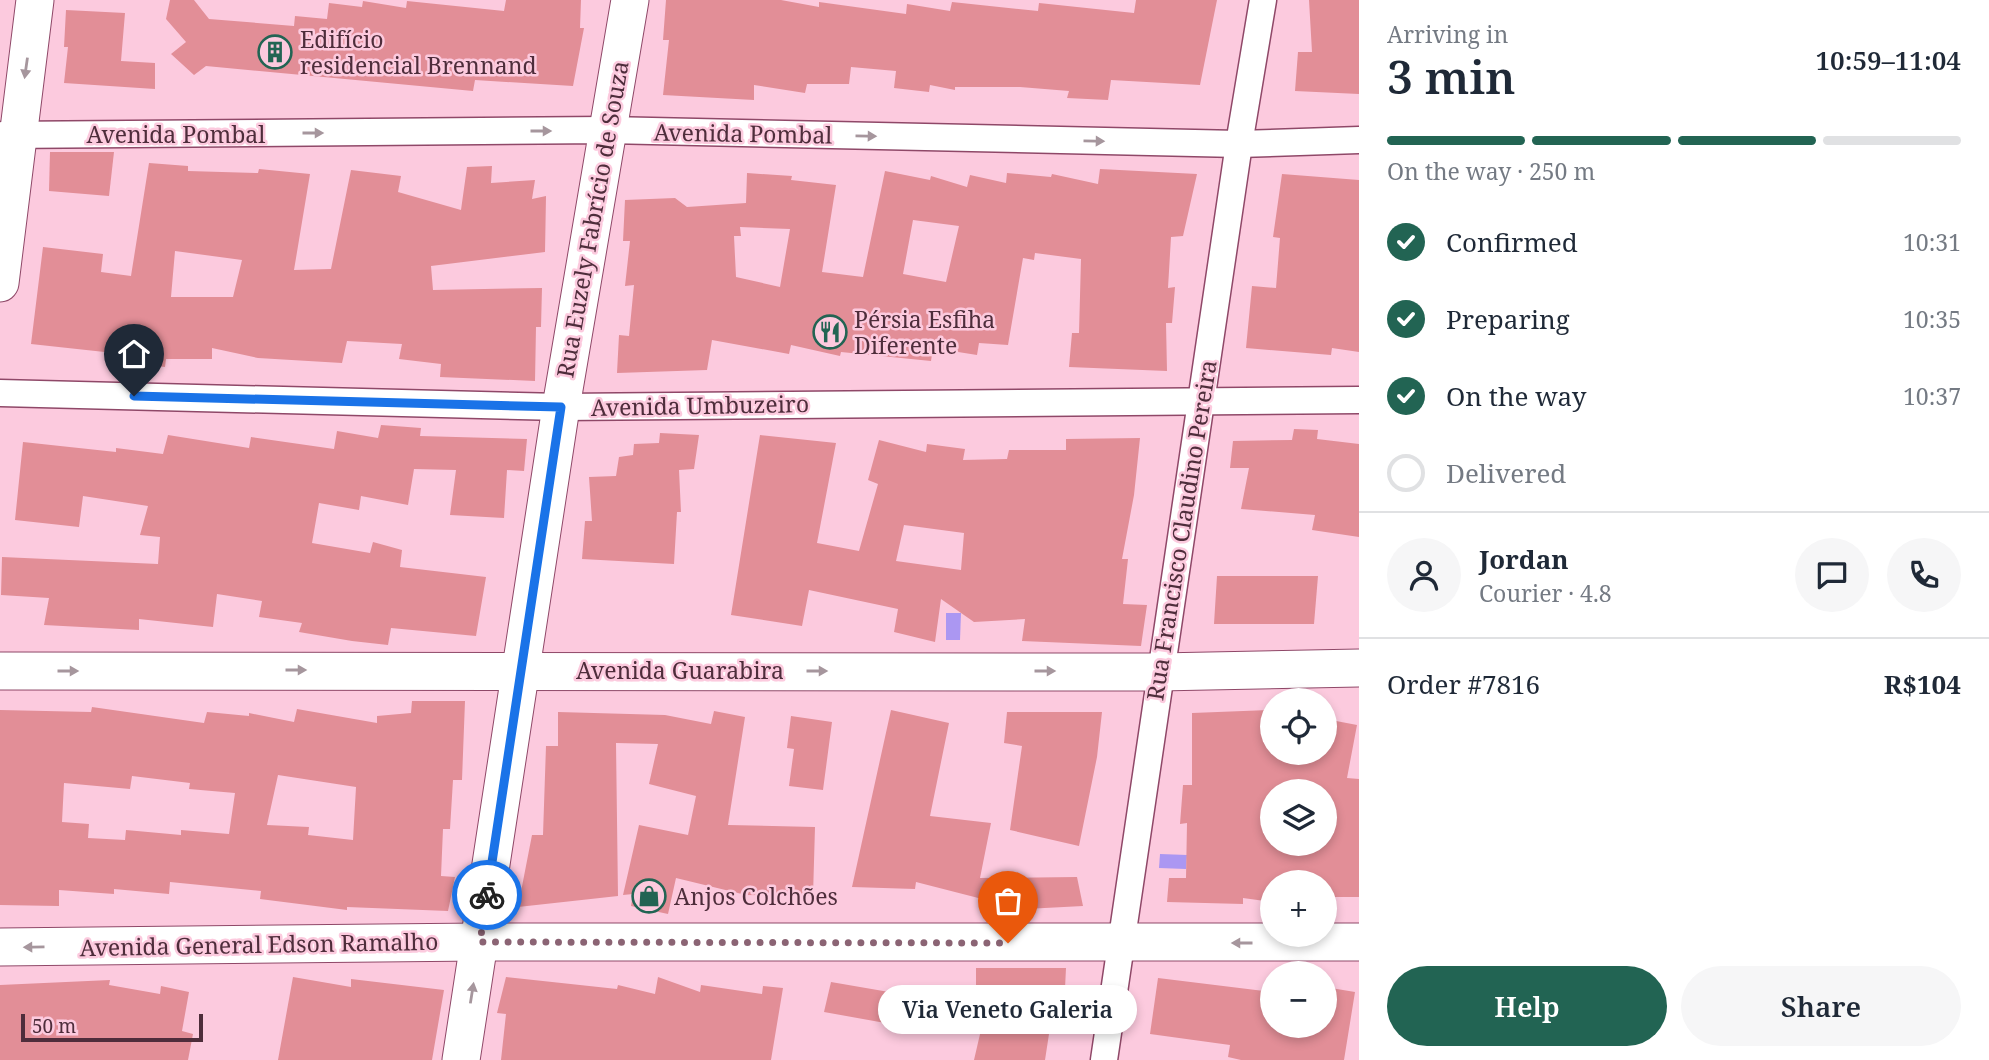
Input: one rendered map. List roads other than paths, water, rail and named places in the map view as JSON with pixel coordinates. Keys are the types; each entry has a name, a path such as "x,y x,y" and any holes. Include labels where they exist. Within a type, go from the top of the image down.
{"main road":[{"path":"0,283 8,135 35,0"},
{"name":"Rua Euzely Fabrício de Souza","path":"461,1060 561,407 630,0"},
{"name":"Avenida Guarabira","path":"0,671 1159,672 1359,668"},
{"name":"Avenida General Edson Ramalho","path":"0,947 480,942 1359,942"}],"street":[{"name":"Rua Francisco Claudino Pereira","path":"1104,1060 1159,672 1239,144 1264,0"},
{"name":"Avenida Pombal","path":"8,135 607,131 1239,144 1359,140"},
{"name":"Avenida Umbuzeiro","path":"0,393 561,407 1359,400"}],"place":[{"name":"Edifício residencial Brennand","path":"275,52"},
{"name":"Pérsia Esfiha Diferente","path":"830,332"},
{"name":"Anjos Colchões","path":"649,896"},
{"name":"Via Veneto Galeria","path":"1008,943"}]}
